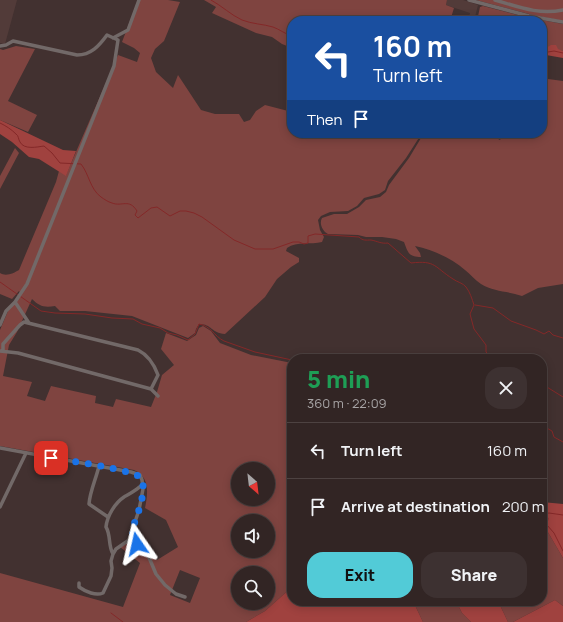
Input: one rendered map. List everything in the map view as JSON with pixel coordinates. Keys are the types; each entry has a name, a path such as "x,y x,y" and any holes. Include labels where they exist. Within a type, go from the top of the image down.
{"street":[{"path":"113,38 128,30 139,0"},
{"path":"470,0 530,16"},
{"path":"495,0 533,11 550,12 563,10"},
{"path":"547,19 563,22"},
{"path":"0,46 6,45 13,41 77,55 84,55 93,50 107,35 118,40 114,66 70,173 27,284 6,311 0,325"},
{"path":"14,302 29,324"},
{"path":"151,389 158,375 155,367 144,353 138,350 24,322 20,324 3,344 1,351 18,353 151,389 158,396"},
{"path":"0,448 131,472 140,475 143,489 139,510 129,540 116,549 113,554 111,561 111,576 103,593 100,595 84,591 79,587 79,583"},
{"path":"0,507 26,453"},
{"path":"99,466 90,495 89,504 108,516"},
{"path":"113,554 110,549 108,531 106,527 108,516 120,501 143,484"},
{"path":"131,532 135,536 137,544 148,555 160,580 171,590 185,597"}],"shaded area":[{"path":"0,0 17,0 5,44 0,43"},
{"path":"138,0 168,0 180,2 164,41 155,49 151,58 156,72 173,88 178,75 201,110 215,114 239,114 244,122 250,120 256,111 265,105 287,111 287,138 419,138 406,158 388,181 385,190 379,194 364,198 357,206 348,211 330,212 321,216 318,220 320,230 324,237 322,242 300,244 287,248 286,251 299,258 299,262 277,279 265,297 225,334 217,332 207,325 199,324 195,333 188,338 132,316 85,311 60,311 55,306 42,306 32,299 17,332 9,345 3,376 32,382 27,396 45,401 51,386 96,396 95,403 113,407 116,399 151,407 162,375 174,365 161,349 166,333 187,341 196,335 199,328 203,326 211,331 220,343 251,355 287,362 287,591 275,602 275,566 231,566 231,610 266,610 246,622 0,622 0,573 123,607 140,563 120,547 131,537 142,544 157,560 178,547 166,520 145,508 147,486 143,477 134,470 0,446 0,330 8,311 21,294 19,291 12,299 0,294 0,273 7,275 19,270 56,182 59,171 66,175 118,55 137,62 140,53 122,42","holes":["180,570 200,578 190,603 170,595"]},
{"path":"204,0 447,0 446,5 454,8 452,16 287,16 287,46 272,37 256,33 212,13 216,7"},
{"path":"447,0 463,0 478,5 475,16 469,16 470,13 446,5"},
{"path":"476,0 563,0 563,21 547,18 547,16 533,15"},
{"path":"483,6 521,16 478,16 480,7"},
{"path":"547,21 563,24 563,51 547,48"},
{"path":"551,45 556,45 558,49 563,51 563,58 547,55 547,47"},
{"path":"16,46 35,49 8,101 37,115 28,132 0,120 0,49 3,50"},
{"path":"547,79 563,81 563,284 538,288 522,296 486,287 454,262 442,255 415,246 421,257 411,255 408,252 404,242 396,239 358,235 328,234 323,229 321,224 322,218 334,214 347,214 359,207 366,200 380,197 386,192 389,185 409,158 421,138 496,138 500,140 501,138 547,138"},
{"path":"0,120 63,150 76,151 66,176 39,159 29,157 0,134"},
{"path":"15,148 19,153 0,189 0,176"},
{"path":"547,502 563,504 563,558 547,531"},
{"path":"547,531 563,558 563,606 555,600 547,604"},
{"path":"287,591 287,606 415,606 423,622 246,622 266,610 275,610 275,602"},
{"path":"555,600 563,606 563,622 513,622 544,606 547,606 547,604"},
{"path":"415,606 458,606 462,613 471,622 423,622"},
{"path":"458,606 500,606 508,622 471,622 462,613"},
{"path":"500,606 544,606 513,622 508,622"}],"waterway":[{"path":"211,0 242,20 273,27 287,34"},
{"path":"547,52 554,51 563,53"},
{"path":"0,123 17,135 22,145 28,147 44,146 60,163 81,164 97,194 111,203 131,205 137,211 135,215 138,218 151,208 157,207 170,216 180,211 194,213 234,240 255,249 273,249 293,242 304,244 308,243 308,236 315,234 359,237 365,240 388,243 411,263 419,262 434,265 465,286 470,293 474,305 470,314 474,329 486,345 486,352 488,354"},
{"path":"0,282 41,311 133,319 142,324 160,328 168,333 188,340 195,334 199,324 210,329 224,341 255,352 287,359"},
{"path":"475,305 493,308 511,321 544,334 549,331 553,335 563,338"},
{"path":"547,387 563,397"},
{"path":"547,428 552,431 554,437 563,442"},
{"path":"547,513 563,515"},
{"path":"547,517 547,525"},
{"path":"547,525 554,533 563,551"},
{"path":"111,613 123,622"}],"route":[{"path":"51,458 113,468 140,475 143,489 139,510 131,532 135,536 137,544"}]}
